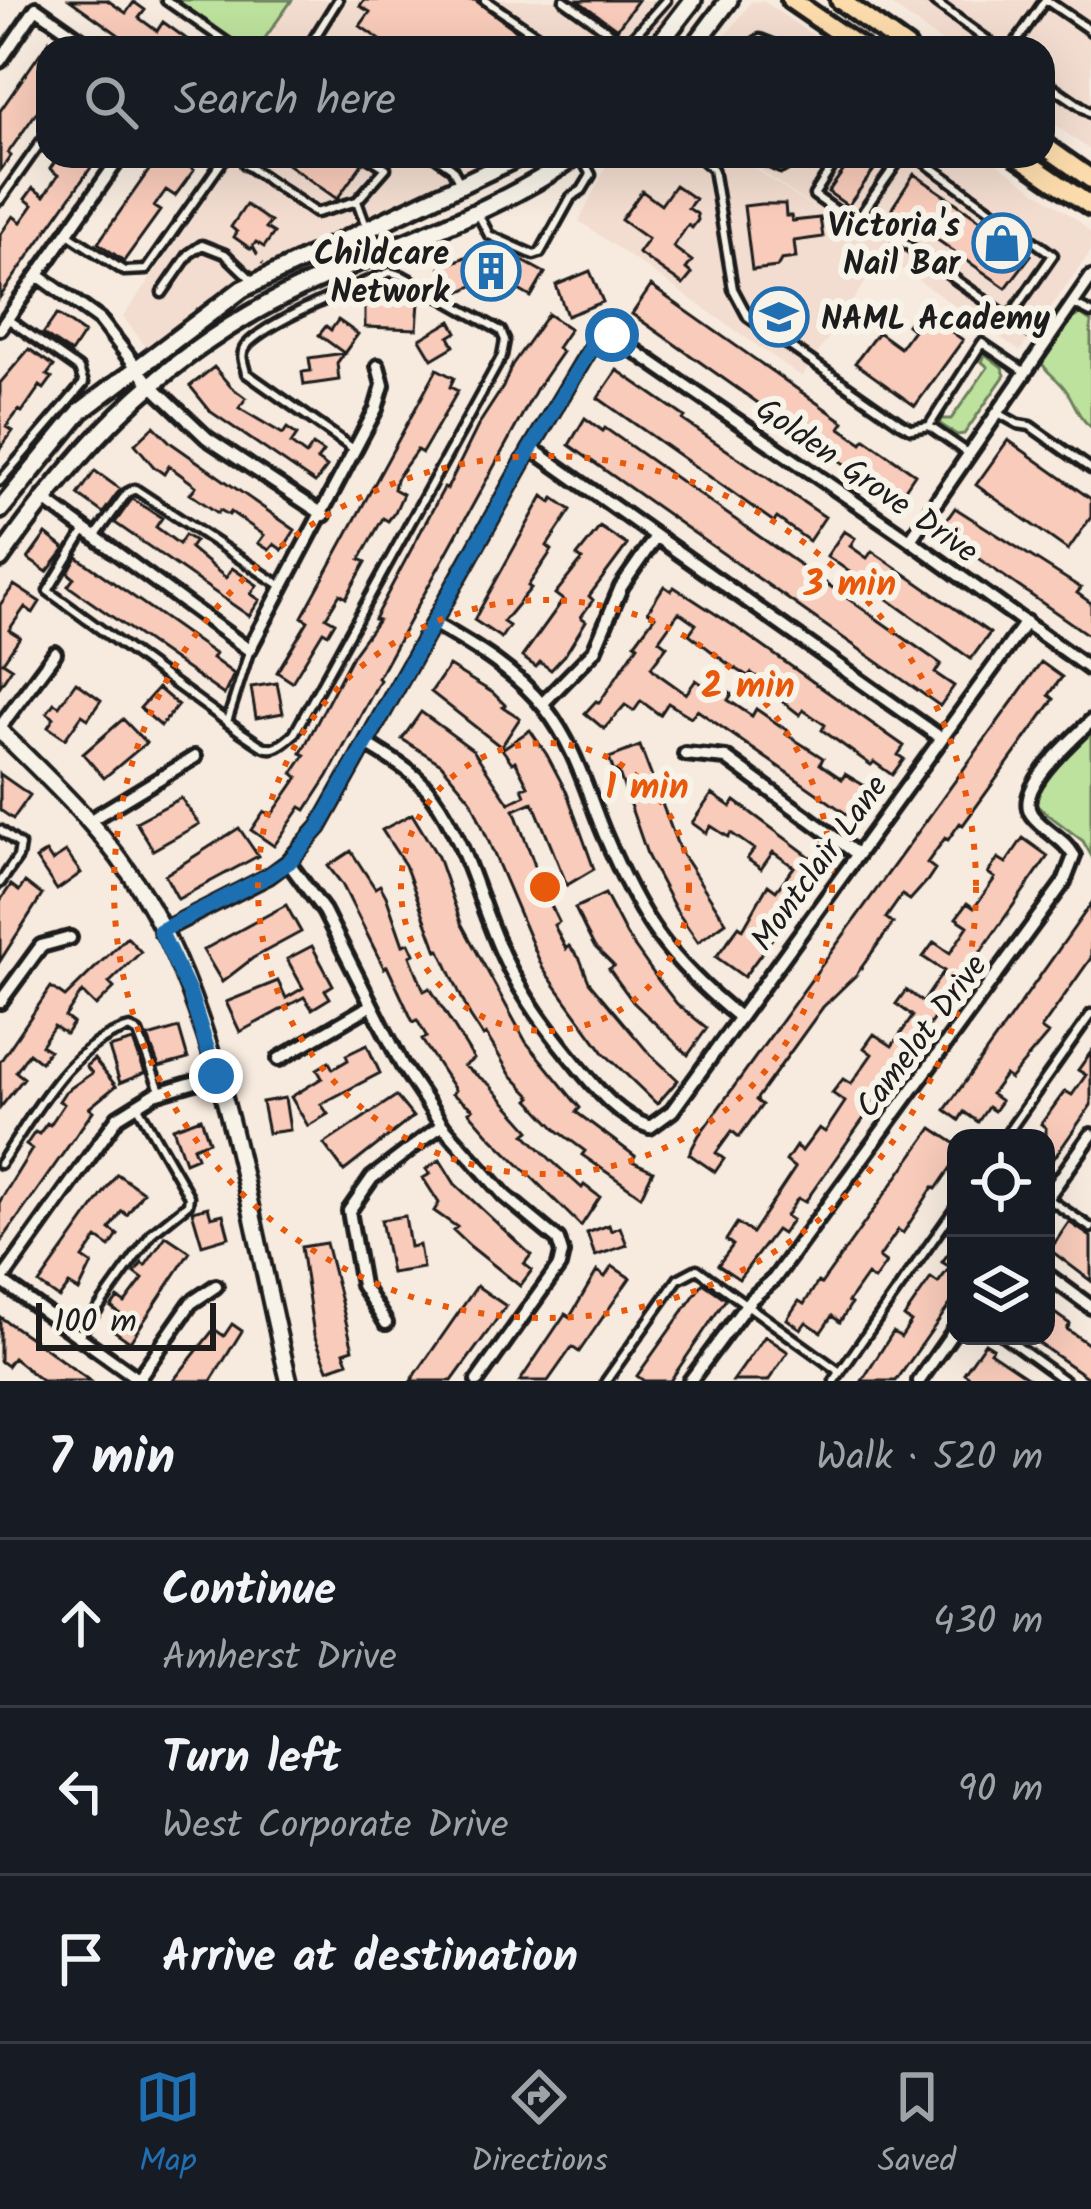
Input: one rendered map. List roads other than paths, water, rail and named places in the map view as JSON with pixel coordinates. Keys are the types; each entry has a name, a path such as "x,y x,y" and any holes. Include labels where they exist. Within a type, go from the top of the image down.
{"main road":[{"path":"662,36 693,0"},
{"path":"702,36 729,0"},
{"path":"791,0 844,36"},
{"path":"840,0 890,36"},
{"path":"1055,154 1091,179"},
{"path":"0,510 81,411 254,282 497,168"},
{"path":"0,559 42,498 149,382 274,302 478,214 557,168"},
{"path":"1036,168 1091,206"},
{"path":"368,229 377,255"}],"street":[{"path":"0,61 36,8 76,36"},
{"path":"4,324 113,168"},
{"path":"39,276 100,320 149,382 207,438 324,515"},
{"path":"910,540 1091,277"},
{"name":"Golden Grove Drive","path":"531,448 593,344 612,335 1091,670"},
{"path":"42,498 249,650 355,449 383,385 378,366"},
{"path":"160,931 289,862 330,811 531,448 941,738"},
{"path":"542,704 594,650 621,586 655,538"},
{"name":"Montclair Lane","path":"367,744 404,767 433,796 466,862 505,960 541,1022 628,1120 650,1127 671,1111 1026,622"},
{"path":"435,624 506,669 542,704 572,749 640,911 672,958 739,1017"},
{"path":"55,653 0,729 89,821 141,891 190,994 216,1076 289,1381"},
{"name":"Camelot Drive","path":"689,1381 747,1304 774,1279 1064,882 1074,856 1035,819 1027,808 1028,796 1041,772 1091,721"},
{"path":"686,754 726,758 857,854"},
{"path":"89,821 195,757"},
{"path":"289,862 324,911 402,1065 442,1125 505,1196 558,1240 559,1265 476,1381"},
{"path":"0,1002 41,946 70,938"},
{"path":"279,1059 370,1006"},
{"path":"215,1286 191,1303 140,1380 1,1280 105,1132 136,1103 216,1076"},
{"path":"386,1323 362,1285 349,1211 372,1178 442,1125"},
{"path":"1055,1187 1091,1135"},
{"path":"1055,1281 1091,1307"},
{"path":"926,1378 947,1343"}],"lane":[{"path":"166,0 218,36"},
{"path":"316,36 338,0"},
{"path":"485,0 538,36"},
{"path":"564,0 615,36"},
{"path":"634,36 667,0"},
{"path":"932,0 982,36"},
{"path":"1020,36 1045,0 1091,31"},
{"path":"1055,88 1091,113"},
{"path":"0,200 36,149"},
{"path":"68,233 124,271 146,270 218,168"},
{"path":"251,168 316,213 357,202 386,168"},
{"path":"452,168 461,186"},
{"path":"478,214 489,235 534,255 540,253 571,197 591,176 586,168"},
{"path":"712,168 733,289 748,316 900,423 911,429 928,426 968,453"},
{"path":"830,168 814,195 848,219 860,216 894,168"},
{"path":"933,168 1053,255 1010,317"},
{"path":"357,202 368,229"},
{"path":"897,238 1045,343"},
{"path":"162,293 189,254 202,244 225,254 254,282"},
{"path":"283,587 135,489 90,534 48,591 226,722 269,751 277,750 294,734 502,356 505,340 501,331 390,272 263,332 244,348 246,373 355,449"},
{"path":"1072,304 1091,313"},
{"path":"0,481 84,383 79,369 4,324"},
{"path":"928,426 982,344 1024,372"},
{"path":"997,412 1030,426 1091,469"},
{"path":"226,722 249,650"},
{"path":"0,830 20,845 19,857 0,883"},
{"path":"1010,1129 1091,1014"},
{"path":"0,1164 56,1084 87,1050 112,1032 130,1028 137,1033 161,1093"},
{"path":"78,1336 153,1232 188,1204 189,1196 136,1103"},
{"path":"1055,1203 1091,1228"},
{"path":"834,1381 947,1220"},
{"path":"606,1381 689,1270 703,1272 840,1372"},
{"path":"1015,1345 1065,1381"}],"place":[{"name":"Victoria's Nail Bar","path":"1002,243"},
{"name":"Childcare Network","path":"491,271"},
{"name":"NAML Academy","path":"779,317"}]}
